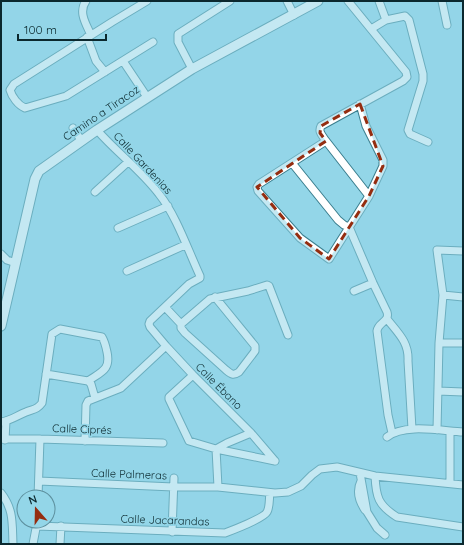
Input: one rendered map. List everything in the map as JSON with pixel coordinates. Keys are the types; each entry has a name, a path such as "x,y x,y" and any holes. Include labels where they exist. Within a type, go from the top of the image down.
{"street":[{"path":"86,1 82,10 84,18 96,61 105,72"},
{"path":"147,1 14,84 10,90 11,94 21,107 25,108 66,96 153,42"},
{"path":"192,69 178,42 178,34 230,1"},
{"path":"287,1 294,15"},
{"name":"Camino a Tiracoz","path":"1,326 38,171 97,130 192,69 318,1"},
{"path":"348,1 406,72 407,77 403,81 321,126 320,129 320,133 369,196"},
{"path":"380,1 386,20"},
{"path":"442,1 446,25"},
{"path":"371,29 386,20 405,16 409,20 423,74 423,81 408,130 410,134 428,142"},
{"path":"122,61 147,97"},
{"path":"326,141 259,184 257,187 258,191 300,238 328,259 369,196 384,166 383,160 366,126 360,104"},
{"path":"72,128 82,140"},
{"name":"Calle Gardenias","path":"97,130 158,192 168,206 200,278 189,284 165,307"},
{"path":"95,192 128,162"},
{"path":"292,163 338,220 349,227 387,312 387,319 406,345 408,352 412,429"},
{"path":"118,228 168,206"},
{"path":"127,271 185,245"},
{"path":"437,430 439,343 443,295 437,250 463,251"},
{"path":"1,255 11,262 16,263"},
{"path":"354,291 373,283"},
{"path":"181,324 210,299 248,292 264,285 269,286 288,335"},
{"path":"443,295 463,297"},
{"path":"165,307 181,324 181,328 185,333 226,370 233,374 239,372 256,349 253,343 215,297"},
{"name":"Calle Ébano","path":"165,307 149,324 166,346 275,461 216,449"},
{"path":"387,319 380,324 378,331 390,435 412,429 463,432"},
{"path":"3,439 4,422 14,419 25,412 36,410 42,403 52,334 60,328 102,337 105,341 109,361 107,366 88,382"},
{"path":"439,343 463,343"},
{"path":"85,441 86,405 88,401 121,388 166,346"},
{"path":"46,374 88,382 91,384 95,398"},
{"path":"193,375 169,397 189,441 216,449 251,434"},
{"path":"438,391 463,392"},
{"path":"450,431 450,483"},
{"name":"Calle Ciprés","path":"3,439 163,443"},
{"path":"38,489 40,439"},
{"path":"216,449 218,487"},
{"name":"Calle Palmeras","path":"39,481 173,487 218,487 270,493 288,492 301,486 320,469 337,467 375,476 463,484"},
{"path":"360,473 367,512 377,528 384,535"},
{"path":"375,476 376,494 388,512 397,517 463,527"},
{"path":"172,532 174,478"},
{"path":"1,493 11,509 13,544"},
{"name":"Calle Jacarandas","path":"56,525 172,532 225,533 260,519 265,515 268,511 270,493"},
{"path":"60,526 60,544"},
{"path":"32,544 36,529"}],"highlighted area":[{"path":"360,104 383,166 369,196 329,259 300,238 257,187 326,141 320,133 321,126"}]}
